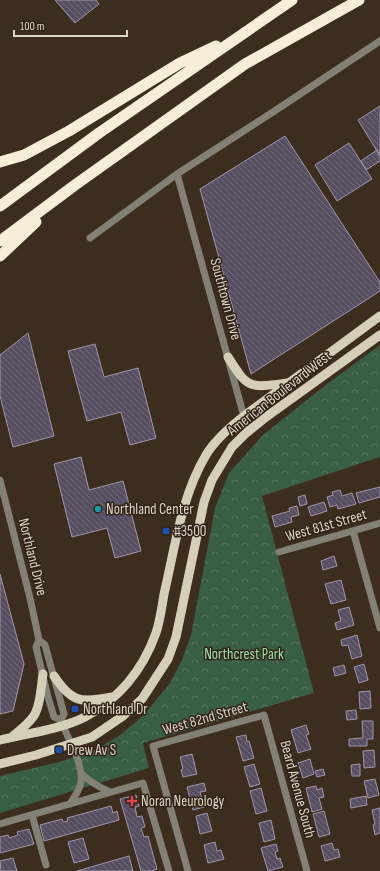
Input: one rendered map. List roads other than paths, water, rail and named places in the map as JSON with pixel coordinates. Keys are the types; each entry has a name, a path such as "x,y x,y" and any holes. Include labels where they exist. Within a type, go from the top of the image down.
{"highway":[{"path":"0,206 99,133 292,0"},
{"path":"0,241 75,185 245,64 360,0"},
{"path":"0,162 24,154 69,131 180,63 250,30"},
{"path":"0,256 75,185"}],"main road":[{"name":"American Boulevard West","path":"0,740 84,717 104,705 134,675 145,657 156,632 182,517 191,485 206,454 227,429 380,316"},
{"name":"American Boulevard West","path":"0,764 36,756 92,737 123,716 142,699 168,658 176,637 204,502 212,480 232,447 248,431 380,335"},
{"path":"228,357 241,378 251,385 266,386 288,383"},
{"path":"10,738 25,726 35,714 40,694 42,674"},
{"path":"54,676 62,689 72,698 89,702 113,697"}],"street":[{"path":"90,238 177,174 380,41"},
{"name":"Southtown Drive","path":"177,174 248,431"},
{"name":"Northland Drive","path":"0,480 30,598 39,640 36,647 48,697 54,716 62,722 72,745 81,773"},
{"name":"West 81st Street","path":"279,552 380,523"},
{"path":"353,531 380,628"},
{"name":"Northland Drive","path":"39,640 45,645 54,676 64,714 62,722"},
{"name":"West 82nd Street","path":"188,871 153,746 264,715"},
{"name":"Beard Avenue South","path":"264,715 308,871"},
{"path":"81,773 91,783 110,792"},
{"path":"70,804 78,791 81,782 81,773"},
{"path":"0,824 144,783 168,871"},
{"path":"32,815 46,865"}],"place":[{"name":"Northland Center","path":"98,509"},
{"name":"#3500","path":"166,531"},
{"name":"Northland Dr","path":"75,709"},
{"name":"Drew Av S","path":"59,750"},
{"name":"Noran Neurology","path":"132,801"}],"park label":[{"name":"Northcrest Park","path":"244,654"}]}
